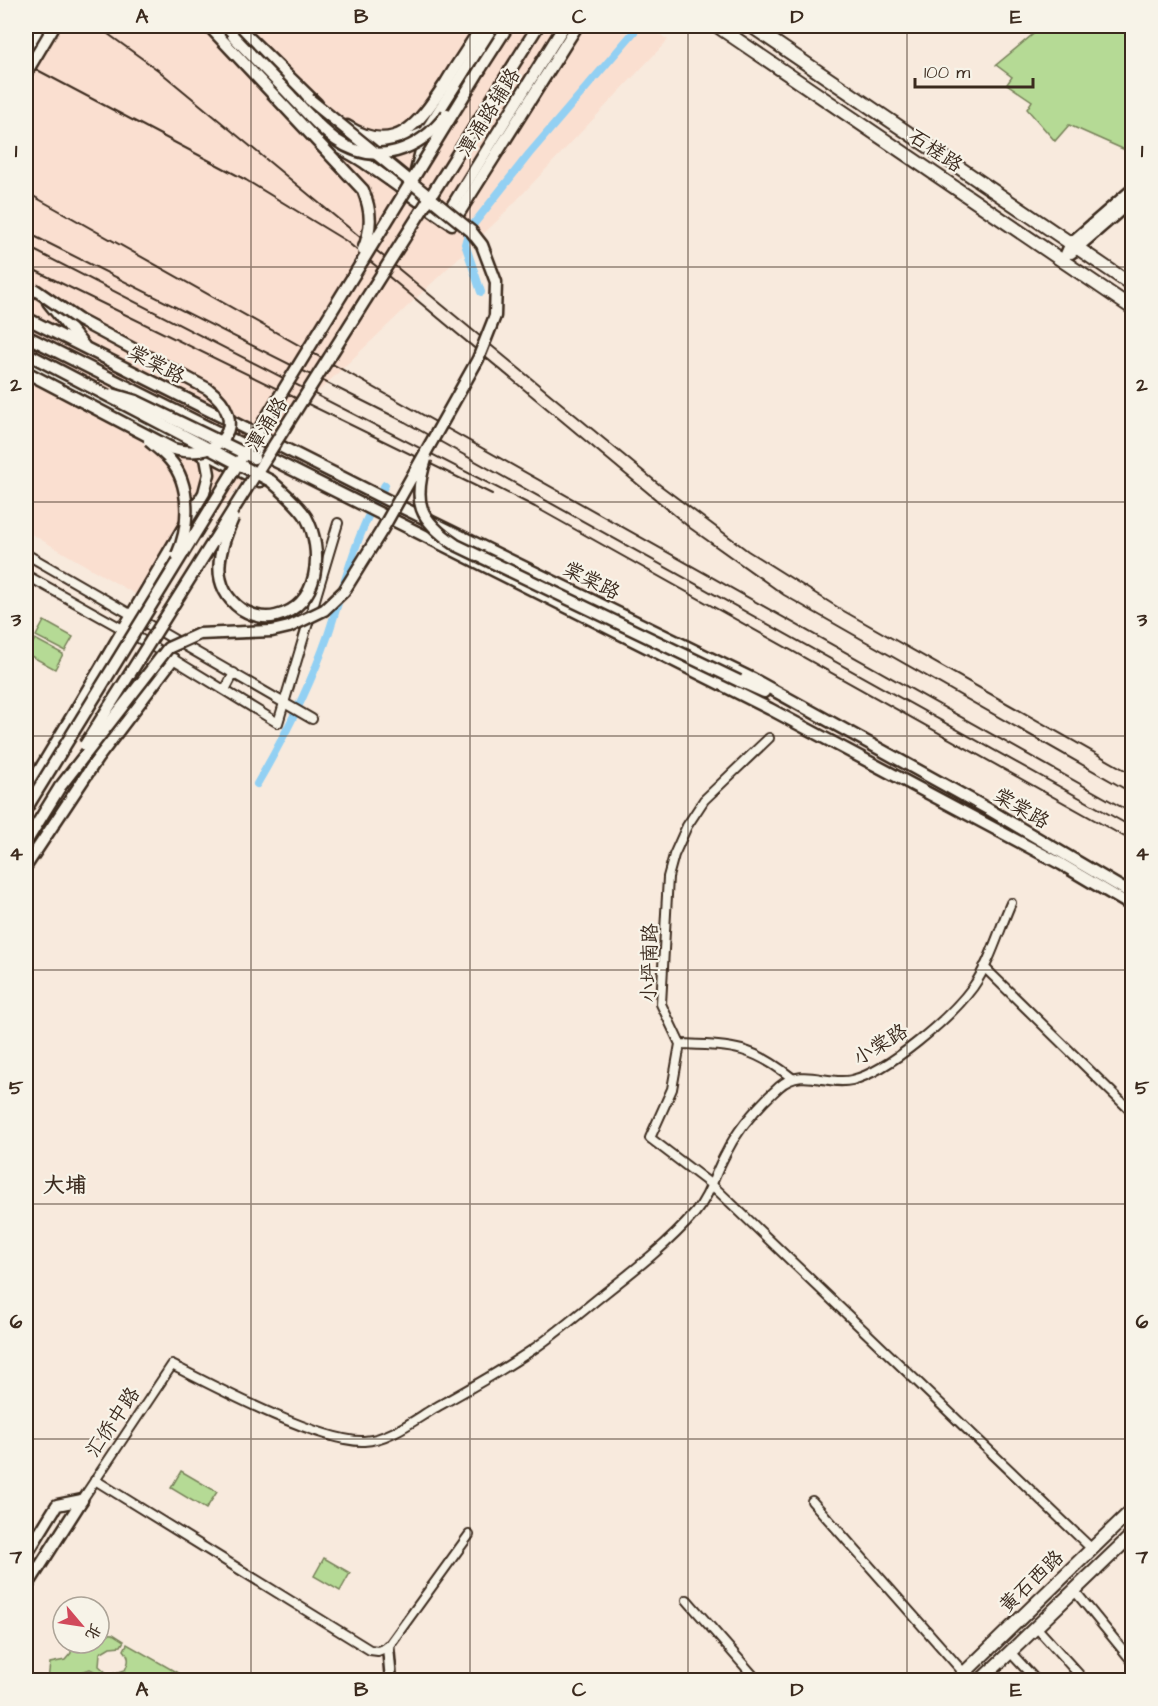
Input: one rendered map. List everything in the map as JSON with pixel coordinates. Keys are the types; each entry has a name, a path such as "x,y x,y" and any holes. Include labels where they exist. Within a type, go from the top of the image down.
{"main road":[{"path":"26,48 41,26"},
{"path":"26,73 54,26"},
{"path":"210,26 363,190 371,218 370,229 344,289"},
{"path":"216,26 332,144 363,161 413,199 452,224 577,26"},
{"path":"222,26 334,140 364,153 383,155 413,146 443,119 481,68"},
{"path":"227,26 341,136 360,145 382,144 399,142 426,131"},
{"path":"60,787 168,648 198,634 272,631 289,627 324,610 355,576 478,359 491,328 497,300 496,282 482,245 458,219 309,99 237,26"},
{"path":"309,99 365,135 388,138 412,128 425,114 482,26"},
{"name":"潭涌路辅路","path":"413,199 419,153 426,131 493,26"},
{"name":"潭涌路","path":"26,809 508,26"},
{"name":"潭涌路","path":"26,842 538,26"},
{"name":"潭涌路辅路","path":"444,219 564,26"},
{"name":"石槎路","path":"717,26 1132,308"},
{"name":"石槎路","path":"751,26 1132,285"},
{"path":"1064,261 1074,245 1132,190"},
{"path":"1074,245 1132,200"},
{"path":"26,372 173,449 189,453 203,452 221,442 228,425 227,412 224,404 208,389 80,321 34,289 58,313 86,348"},
{"name":"棠棠路","path":"26,318 389,501 753,679 988,809 1132,894"},
{"name":"棠棠路","path":"26,336 770,709 1061,864 1132,906"},
{"path":"26,353 271,481 287,495 304,515 312,530 318,557 315,575 302,601 291,611 275,616 260,617 234,604 224,592 218,575 221,547 250,483"},
{"path":"26,360 287,495"},
{"path":"98,390 136,401 254,458 282,465"},
{"path":"138,430 170,459 184,487 186,503 183,535 179,550 159,593"},
{"path":"436,435 420,479 418,501 426,518 443,537 739,681 814,712"},
{"path":"26,792 78,709 121,628 204,493 208,482 206,458 184,442"},
{"path":"26,866 97,759 174,659"},
{"path":"26,1555 57,1505 82,1500"},
{"name":"汇侨中路","path":"26,1588 82,1500"},
{"name":"黄石西路","path":"961,1677 1132,1510"},
{"name":"黄石西路","path":"981,1680 1132,1535"},
{"path":"388,1647 391,1680"}],"street":[{"path":"26,575 174,659 278,723 338,523"},
{"path":"26,554 312,719"},
{"path":"225,690 234,673"},
{"name":"小坪南路","path":"680,1044 661,1004 668,877 674,855 704,800 769,738"},
{"name":"小棠路","path":"792,1078 806,1075 849,1081 881,1068 929,1031 972,988 984,967 1011,903"},
{"path":"984,967 1132,1112"},
{"path":"713,1186 727,1151 750,1118 780,1086 792,1078 754,1053 735,1047 680,1044 672,1089 651,1138 713,1186 1092,1549"},
{"name":"汇侨中路","path":"82,1500 172,1365 229,1394 329,1435 364,1441 377,1438 438,1406 534,1349 654,1254 696,1212 713,1186"},
{"path":"95,1480 360,1646 378,1651 388,1647 468,1535"},
{"path":"813,1501 961,1677"},
{"path":"1074,1590 1132,1661"},
{"path":"687,1600 757,1680"},
{"path":"1036,1627 1084,1680"},
{"path":"1010,1652 1036,1680"}],"shaded area":[{"path":"26,26 648,26 668,40 497,221 299,410 147,601 26,531"}],"green space":[{"path":"1043,26 1132,26 1132,153 1069,125 1055,141 1027,109 1032,101 1007,84 1012,77 996,65"},
{"path":"44,621 73,637 65,651 36,636"},
{"path":"35,639 63,654 55,669 27,654"},
{"path":"181,1471 217,1492 206,1509 171,1488"},
{"path":"324,1558 350,1573 340,1591 314,1576"},
{"path":"111,1634 124,1641 121,1646 111,1647"},
{"path":"127,1644 190,1680 107,1680 107,1677 90,1669 81,1672 77,1680 48,1680 50,1663 65,1660 69,1655 100,1655 99,1666 109,1675 125,1670 128,1660 124,1650"}],"waterway":[{"path":"481,292 465,244 469,230 529,154 639,26"},
{"path":"257,784 305,692 328,635 359,539 385,485"}],"railway":[{"path":"97,26 158,70 660,485 748,551 842,610 1132,774"},
{"path":"26,64 246,180 346,241 690,528 784,595 1132,793"},
{"path":"26,192 1132,813"},
{"path":"26,232 405,422 1132,827"},
{"path":"26,246 535,507 1132,841"},
{"path":"26,266 492,494"}],"district":[{"name":"大埔","path":"65,1184"}]}
